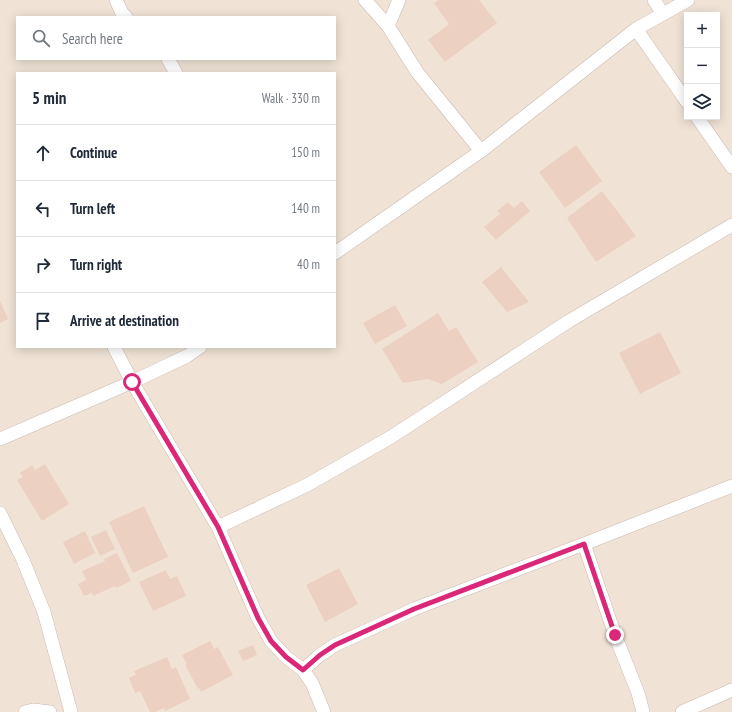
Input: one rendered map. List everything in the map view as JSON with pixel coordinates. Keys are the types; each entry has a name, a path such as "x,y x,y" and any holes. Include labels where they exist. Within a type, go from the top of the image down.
{"street":[{"path":"116,0 125,16"},
{"path":"364,0 388,26 417,72 481,151"},
{"path":"388,26 399,0"},
{"path":"654,0 663,14"},
{"path":"336,252 481,151 636,29 688,0"},
{"path":"636,29 684,98"},
{"path":"169,60 175,72"},
{"path":"699,120 732,167"},
{"path":"218,527 307,485 392,437 569,321 732,225"},
{"path":"115,348 132,382 218,527 264,630 271,641 286,657 303,670 312,683 324,712"},
{"path":"0,439 132,382 187,356 199,348"},
{"path":"303,670 320,655 335,645 414,609 732,486"},
{"path":"0,514 23,560 44,612 71,712"},
{"path":"584,544 615,635 638,693 643,712"},
{"path":"682,712 732,690"},
{"path":"25,712 33,710 50,712"}],"shaded area":[{"path":"0,0 732,0 732,712 0,712"}],"building":[{"path":"439,0 479,0 497,23 445,62 428,40 449,24 434,3"},
{"path":"576,145 602,181 565,208 539,172"},
{"path":"602,191 636,236 596,262 567,218"},
{"path":"522,201 530,211 496,240 484,227 500,214 497,211 508,202 514,208"},
{"path":"501,267 529,302 507,312 482,282"},
{"path":"0,301 8,319 0,323"},
{"path":"395,305 407,326 375,344 363,323"},
{"path":"438,313 449,331 456,327 478,362 442,384 428,379 403,383 382,349"},
{"path":"660,332 681,373 640,394 619,353"},
{"path":"45,464 69,504 42,521 17,480 23,477 20,473 32,465 35,470"},
{"path":"144,506 168,557 133,573 109,522"},
{"path":"106,530 115,549 100,556 91,537"},
{"path":"85,531 95,553 74,564 63,542"},
{"path":"117,553 131,581 116,588 115,586 93,596 92,593 84,596 78,584 86,580 82,571 105,561 104,559"},
{"path":"339,568 358,604 325,622 306,585"},
{"path":"166,570 170,579 177,576 186,596 153,611 139,582"},
{"path":"210,641 214,649 218,647 233,675 201,692 185,665 187,664 182,655"},
{"path":"253,645 257,655 243,661 238,651"},
{"path":"167,657 172,669 176,667 190,699 165,711 164,708 155,712 150,712 140,691 135,693 129,678 136,675 134,671"}],"route":[{"path":"132,382 218,527 258,618 271,641 286,657 303,670 320,655 335,645 414,609 584,544 615,635"}]}
